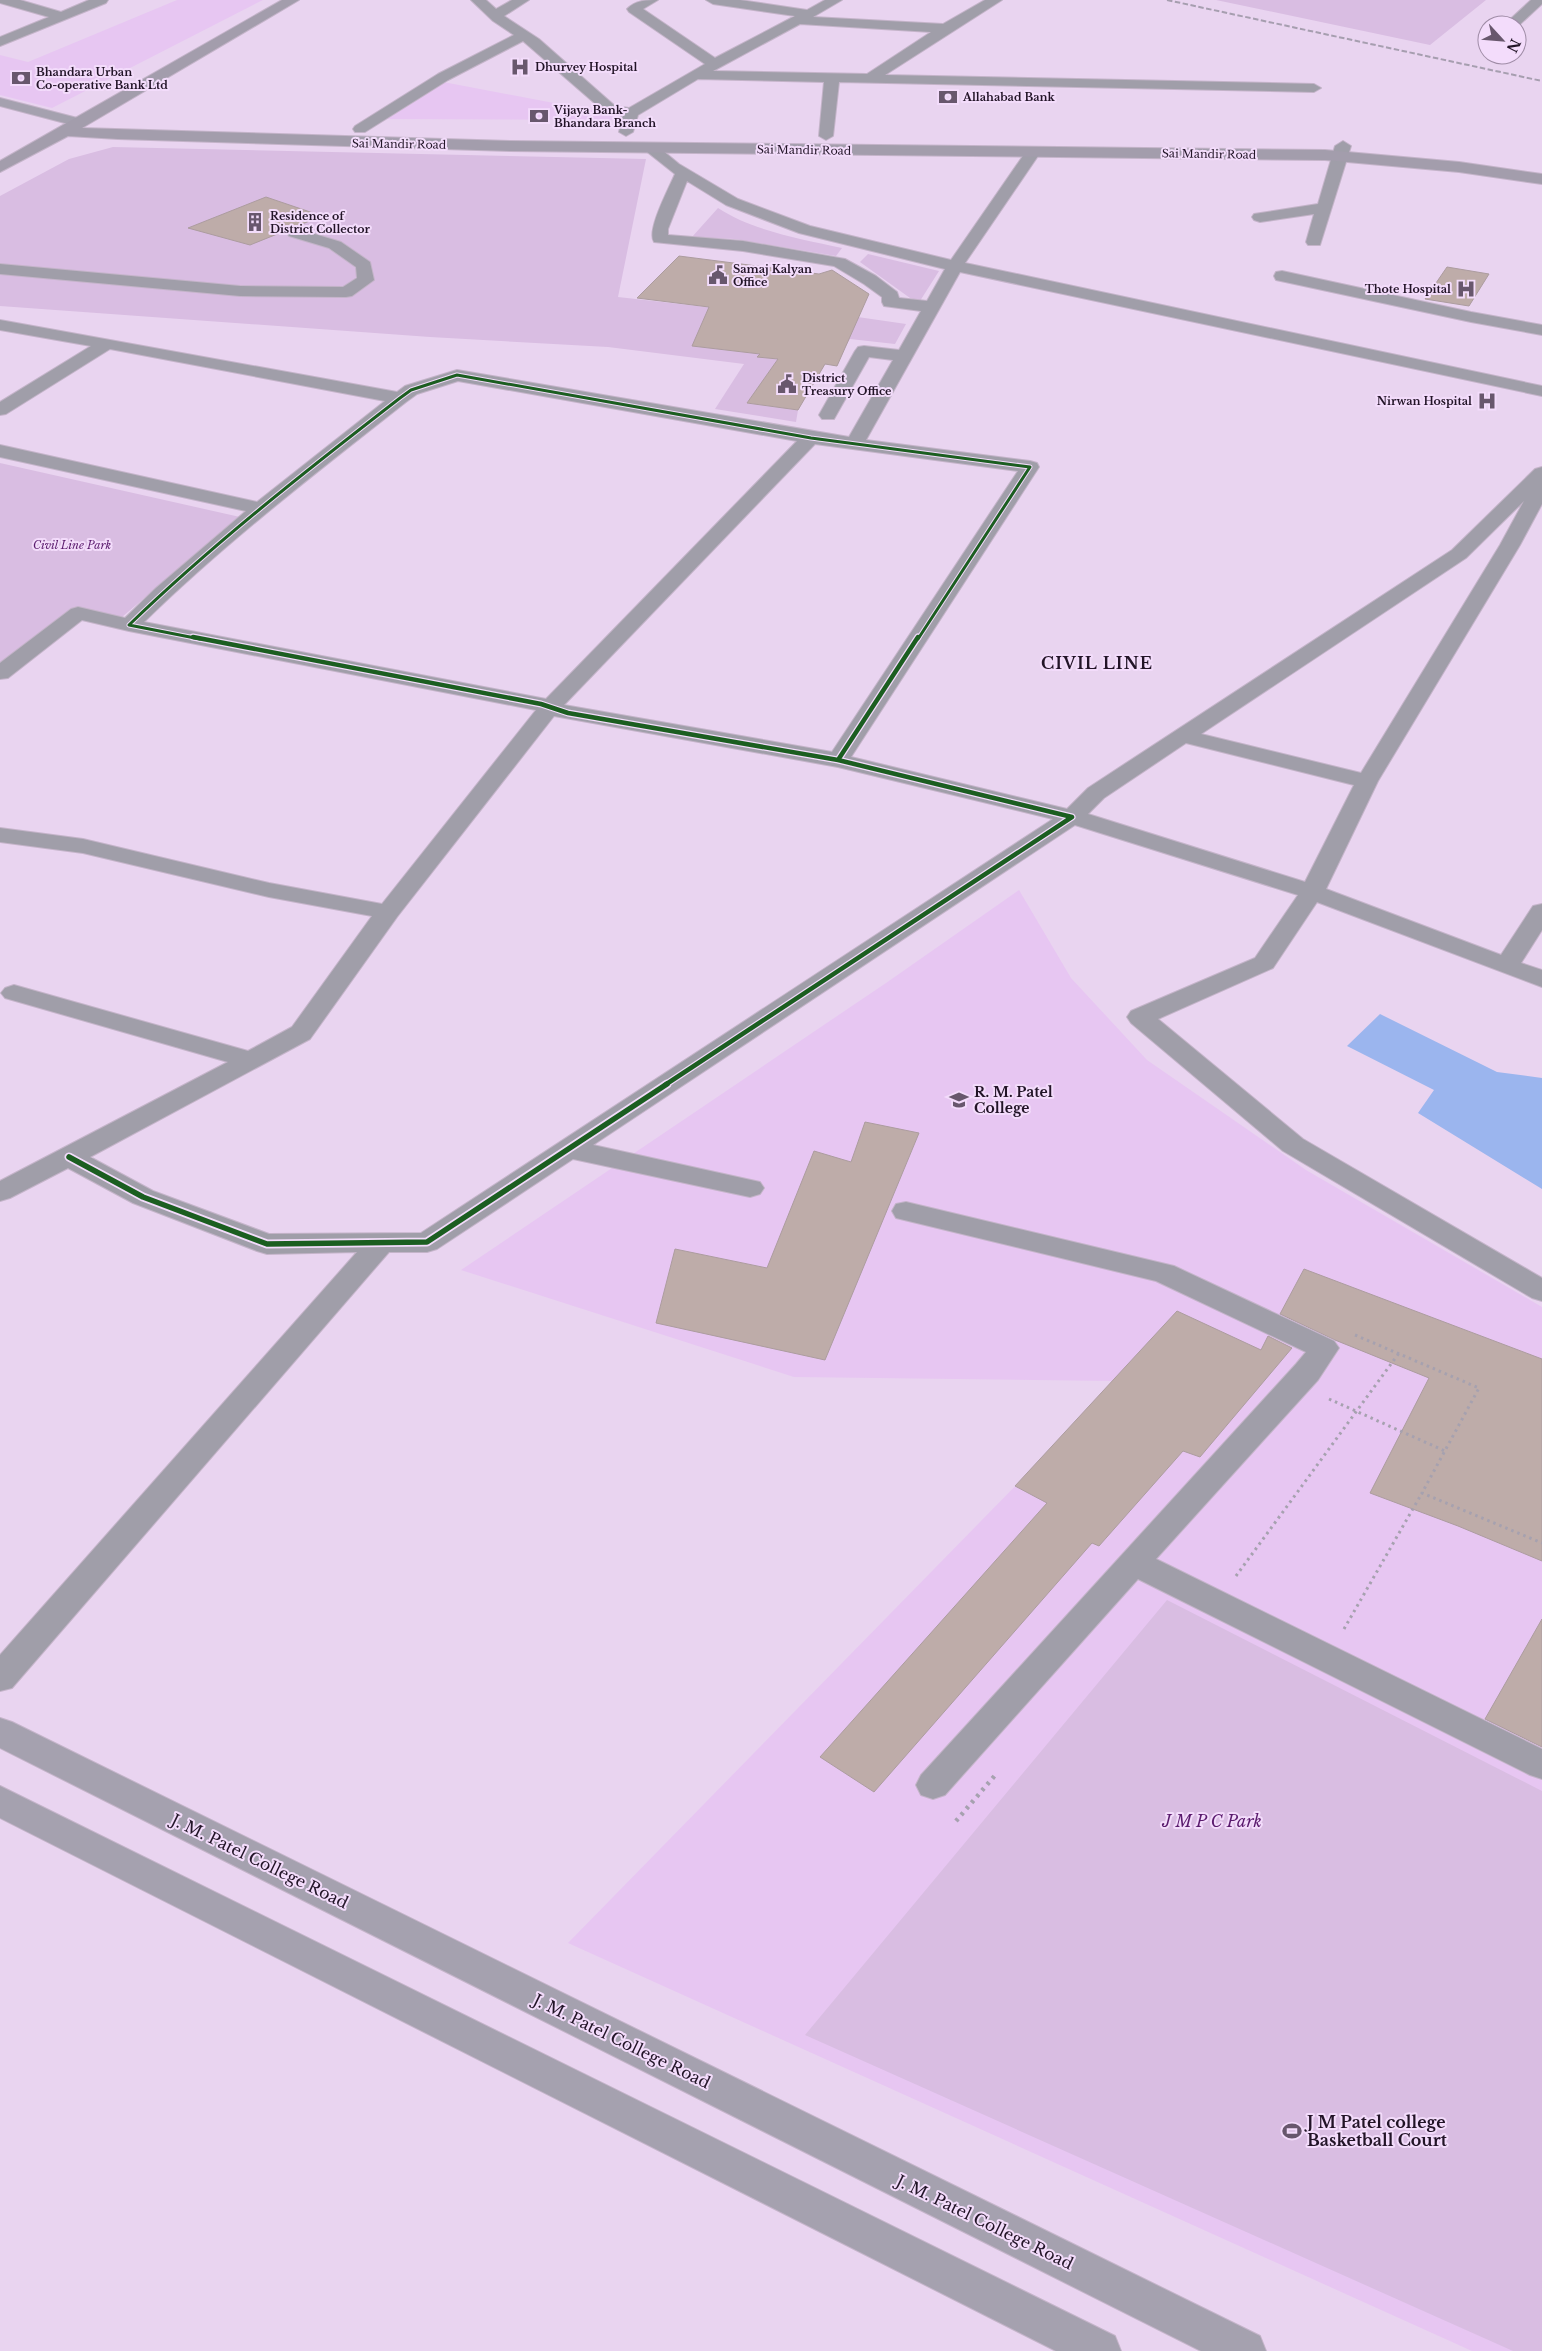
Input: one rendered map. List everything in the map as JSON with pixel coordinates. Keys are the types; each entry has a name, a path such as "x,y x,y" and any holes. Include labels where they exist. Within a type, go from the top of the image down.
{"highway":[{"path":"0,167 94,115 130,92 292,0"},
{"path":"129,115 126,108 130,92"},
{"path":"94,115 114,117"},
{"name":"Sai Mandir Road","path":"163,121 360,129 493,131"},
{"name":"Sai Mandir Road","path":"66,130 118,135 358,143 826,136 1035,138 1460,156 1542,166"},
{"name":"Sai Mandir Road","path":"598,132 626,132 650,138 1032,153 1342,151 1542,179"},
{"path":"24,154 70,140 118,135"}],"main road":[{"path":"0,102 80,123"},
{"name":"J. M. Patel College Road","path":"0,1732 1245,2351"},
{"path":"0,1801 1100,2351"}],"street":[{"path":"5,0 61,16"},
{"path":"0,42 101,0"},
{"path":"478,0 495,15 524,35 611,110 631,113 714,64 835,0"},
{"path":"495,15 522,0"},
{"path":"651,0 634,9 714,64"},
{"path":"712,0 749,2 802,17 946,28"},
{"path":"871,78 946,28 995,0"},
{"path":"1522,15 1539,0"},
{"path":"360,129 443,78 524,35"},
{"path":"695,75 1314,88"},
{"path":"826,136 832,78"},
{"path":"626,132 631,113"},
{"path":"650,138 683,172 732,202 806,230 955,266 1542,391"},
{"path":"1314,242 1342,151"},
{"path":"855,443 955,266 1032,153"},
{"path":"683,172 660,229 660,239 743,246 837,262 870,280 891,296 885,307 932,307"},
{"path":"1260,217 1324,208"},
{"path":"0,268 240,290 346,292 366,280 364,265 335,245 294,233"},
{"path":"837,262 856,242"},
{"path":"1282,276 1471,318 1542,330"},
{"path":"0,325 400,398"},
{"path":"0,410 106,343"},
{"path":"828,415 864,351 904,356"},
{"path":"129,625 162,592 298,477 400,398 411,390 457,375 811,438 1030,467 838,760"},
{"path":"0,1192 302,1034 388,912 550,707 811,438"},
{"path":"0,451 261,509"},
{"path":"70,1157 143,1197 267,1244 427,1242 1072,817 1096,793 1459,554 1542,473"},
{"path":"1542,486 1510,545 1367,781 1312,892 1264,963 1140,1017 1293,1145 1542,1291"},
{"path":"0,673 78,613 129,625 550,707 568,713 838,760 1072,817 1312,892 1542,979"},
{"path":"1183,736 1367,781"},
{"path":"0,835 83,846 269,890 388,912"},
{"path":"1506,966 1542,911"},
{"path":"14,992 251,1060"},
{"path":"568,1149 750,1188"},
{"path":"906,1212 1164,1273 1324,1348 1296,1384 933,1785"},
{"path":"0,1678 381,1243"},
{"path":"1134,1562 1542,1765"}],"path":[{"path":"1324,1348 1338,1327 1480,1388 1328,1658"},
{"path":"1216,1602 1399,1353"},
{"path":"1296,1384 1445,1451"},
{"path":"1422,1492 1542,1543"}],"shaded area":[{"path":"177,0 263,0 52,108 0,95 0,55 28,62"},
{"path":"438,81 622,116 613,120 382,119"},
{"path":"1019,890 1071,978 1147,1060 1306,1170 1542,1307 1542,2351 1472,2351 568,1943 1026,1475 1112,1381 794,1377 461,1270 886,983"}],"green space":[{"path":"1216,0 1486,0 1430,45"},
{"path":"113,147 646,159 618,297 742,311 837,314 906,324 895,344 850,339 845,347 692,346 760,354 758,357 778,359 747,403 798,410 796,422 715,409 744,364 608,347 430,337 0,306 0,196 69,159"},
{"path":"718,208 746,223 842,248 836,256 735,239 692,237"},
{"path":"868,254 939,271 920,301 910,298 860,262"},
{"name":"Civil Line Park","path":"0,463 240,517 122,617 81,608 0,669"},
{"name":"J M P C Park","path":"1167,1600 1542,1791 1542,2351 1513,2351 805,2035"}],"water":[{"path":"1380,1014 1497,1072 1542,1078 1542,1189 1418,1113 1434,1090 1347,1046"}],"building":[{"name":"Residence of District Collector","path":"266,197 322,216 250,245 188,228"},
{"path":"679,256 819,274 832,270 869,294 837,366 825,364 798,410 747,403 778,359 757,357 760,354 692,346 709,307 637,298"},
{"path":"1447,267 1489,274 1469,306 1425,299"},
{"path":"865,1122 919,1133 825,1360 656,1323 675,1249 767,1268 814,1151 851,1162"},
{"path":"1304,1269 1542,1359 1542,1561 1458,1526 1370,1493 1429,1378 1335,1340 1280,1314"},
{"path":"1177,1311 1261,1350 1268,1336 1292,1348 1200,1457 1183,1451 1099,1546 1092,1543 874,1792 820,1757 1047,1503 1015,1486"},
{"path":"1542,1619 1542,1747 1485,1719"}],"railway":[{"path":"1167,0 1542,81"}],"cycle path":[{"path":"69,1157 143,1197 267,1244 427,1242 1072,817 838,760 568,713 541,704 129,625 163,592 298,477 411,390 457,375 811,438 1030,467 838,760"}],"place":[{"name":"Dhurvey Hospital","path":"520,67"},
{"name":"Bhandara Urban Co-operative Bank Ltd","path":"21,78"},
{"name":"Allahabad Bank","path":"948,97"},
{"name":"Vijaya Bank- Bhandara Branch","path":"539,116"},
{"name":"Residence of District Collector","path":"255,222"},
{"name":"Samaj Kalyan Office","path":"718,275"},
{"name":"Thote Hospital","path":"1466,289"},
{"name":"District Treasury Office","path":"787,384"},
{"name":"Nirwan Hospital","path":"1487,401"},
{"name":"R. M. Patel College","path":"959,1100"},
{"name":"J M Patel college Basketball Court","path":"1292,2131"}],"district":[{"name":"CIVIL LINE","path":"1097,663"}]}
